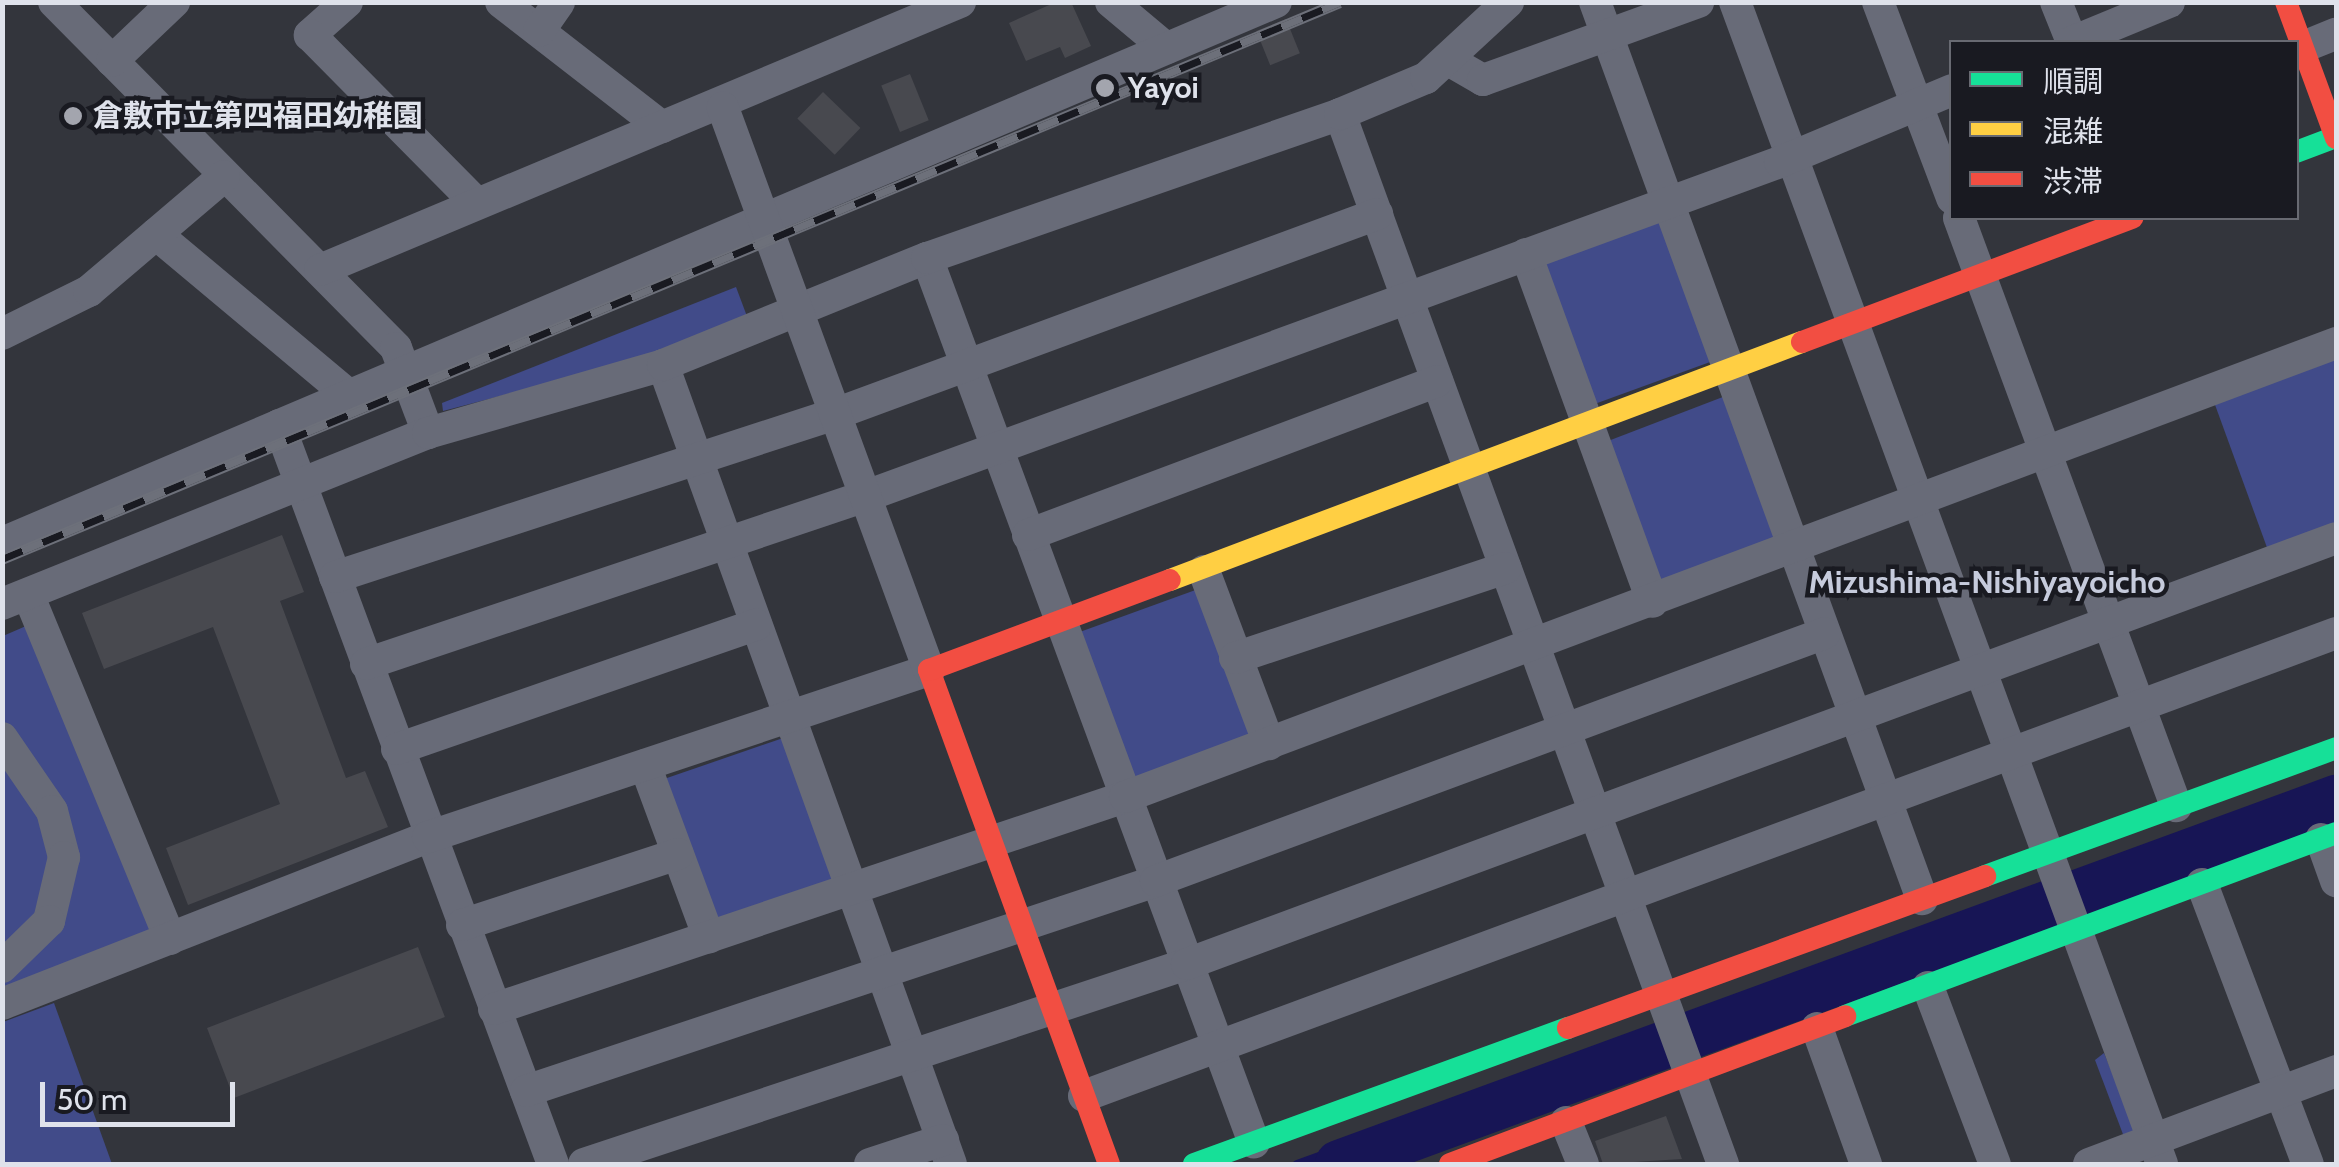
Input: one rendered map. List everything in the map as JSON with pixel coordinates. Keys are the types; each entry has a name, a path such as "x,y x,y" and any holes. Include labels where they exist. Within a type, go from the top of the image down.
{"street":[{"path":"54,2 396,348 428,432"},
{"path":"112,62 174,2"},
{"path":"347,2 310,35 476,202"},
{"path":"501,2 662,127"},
{"path":"539,32 559,2"},
{"path":"320,270 662,127 723,108 960,2"},
{"path":"1110,2 1166,48"},
{"path":"2,543 768,221 1276,2"},
{"path":"170,939 15,599 300,480 428,432 662,365 927,258 1340,114 1450,62 1508,2"},
{"path":"1594,2 1922,899"},
{"path":"1450,62 1483,80 1698,2"},
{"path":"1734,2 2158,1153"},
{"path":"1878,2 1949,190"},
{"path":"2056,2 2071,40"},
{"path":"2077,40 2169,2"},
{"path":"2286,2 2336,137 2299,151"},
{"path":"2303,47 2336,34"},
{"path":"366,664 866,496 1667,203 1949,91"},
{"path":"723,108 768,221 796,312 1109,1164"},
{"path":"1340,114 1723,1164"},
{"path":"2,334 78,299 224,176"},
{"path":"335,577 835,414 1377,214"},
{"path":"1960,220 2176,806"},
{"path":"2,1004 428,837 1060,625 1854,327 2127,220"},
{"path":"156,234 352,396"},
{"path":"1526,254 1653,602"},
{"path":"927,258 1254,1143"},
{"path":"494,1009 1125,797 1920,504 2336,343"},
{"path":"662,365 947,1152 870,1164"},
{"path":"1028,535 1438,381"},
{"path":"279,425 428,837 553,1164"},
{"path":"584,1164 1187,964 2336,538"},
{"path":"1235,658 1505,568"},
{"path":"1204,570 1269,744"},
{"path":"397,749 756,624"},
{"path":"526,1092 1156,880 1825,633"},
{"path":"1084,1096 2336,633"},
{"path":"2,738 52,812 64,857 49,921 2,967"},
{"path":"1452,1164 1566,1122 1675,1035 1922,899 2051,864 2176,806 2336,748"},
{"path":"645,765 708,938"},
{"path":"1194,1164 1254,1143 1675,1035 1816,1028 1928,987 2071,919 2202,884 2329,836 2336,881"},
{"path":"462,925 678,854"},
{"path":"2202,884 2308,1164"},
{"path":"1928,987 1995,1164"},
{"path":"1816,1028 1866,1164"},
{"path":"2089,1164 2158,1153 2282,1092 2336,1071"},
{"path":"1566,1122 1583,1164"}],"shaded area":[{"path":"1664,216 1716,360 1593,405 1541,261"},
{"path":"736,287 748,319 665,353 443,411 442,403"},
{"path":"2336,357 2336,529 2269,553 2214,402"},
{"path":"1728,395 1784,540 1660,587 1605,442"},
{"path":"1201,588 1256,739 1135,783 1080,632"},
{"path":"26,626 154,932 3,991 3,636"},
{"path":"789,736 840,885 712,930 660,780"},
{"path":"54,1003 112,1164 3,1164 3,1022"},
{"path":"2104,1053 2137,1132 2124,1137 2095,1060"}],"building":[{"path":"1056,2 1071,2 1091,46 1065,58 1060,47 1026,61 1009,23"},
{"path":"1286,19 1300,53 1270,65 1256,31"},
{"path":"910,74 929,120 900,132 881,86"},
{"path":"823,92 860,128 835,155 797,119"},
{"path":"282,535 304,592 280,601 346,778 365,771 388,827 188,905 166,848 280,804 213,627 104,669 82,613"},
{"path":"418,947 445,1017 234,1098 207,1028"},
{"path":"1666,1116 1682,1159 1603,1164 1595,1141"}],"waterway":[{"path":"2066,881 2336,781"},
{"path":"1339,1164 2336,799"},
{"path":"1681,1024 2053,886"},
{"path":"1297,1164 1664,1031"}],"railway":[{"path":"2,559 1340,2"}],"traffic: fast":[{"path":"2299,151 2336,137"},
{"path":"1985,876 2336,748"},
{"path":"1845,1016 2336,833"},
{"path":"1194,1164 1568,1028"}],"traffic: slow":[{"path":"1170,580 1802,342"}],"traffic: jam":[{"path":"2286,2 2336,138"},
{"path":"1802,342 2127,220"},
{"path":"1109,1164 929,670 1170,580"},
{"path":"1568,1028 1985,876"},
{"path":"1450,1164 1845,1016"}],"place":[{"name":"Yayoi","path":"1105,88"},
{"name":"倉敷市立第四福田幼稚園","path":"73,116"}],"district":[{"name":"Mizushima-Nishiyayoicho","path":"1987,582"}]}
